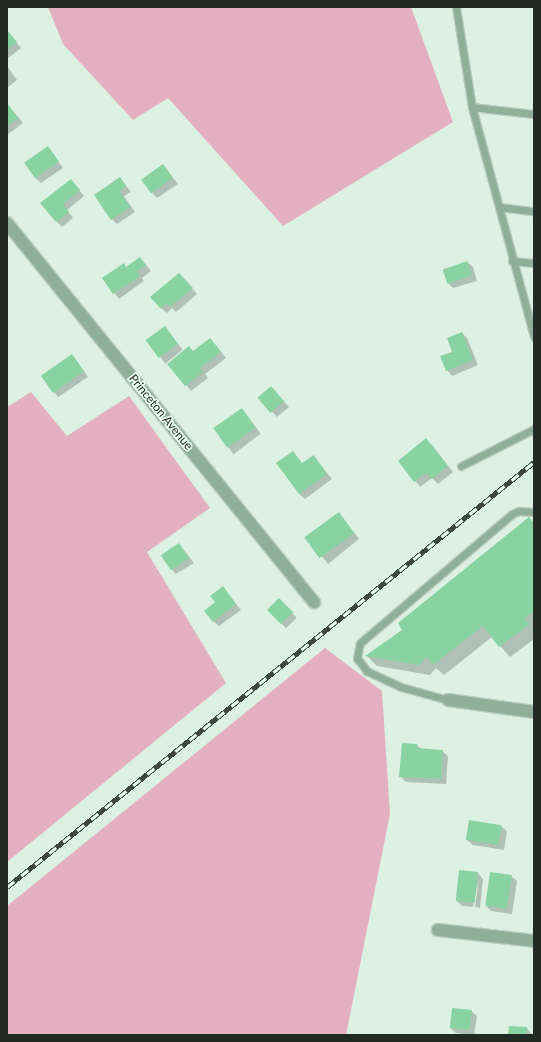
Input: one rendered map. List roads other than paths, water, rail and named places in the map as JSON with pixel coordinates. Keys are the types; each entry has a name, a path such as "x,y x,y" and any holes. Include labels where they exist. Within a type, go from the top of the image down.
{"street":[{"name":"Princeton Avenue","path":"7,223 314,602"},
{"path":"448,700 534,712"},
{"path":"438,930 534,941"}],"lane":[{"path":"456,7 472,107 512,261 534,337"},
{"path":"472,107 534,114"},
{"path":"499,207 534,211"},
{"path":"512,261 534,263"},
{"path":"461,466 534,429"},
{"path":"448,700 400,687 367,671 357,658 360,643 512,514 519,511 534,512"}],"railway":[{"path":"7,887 534,462"}]}
